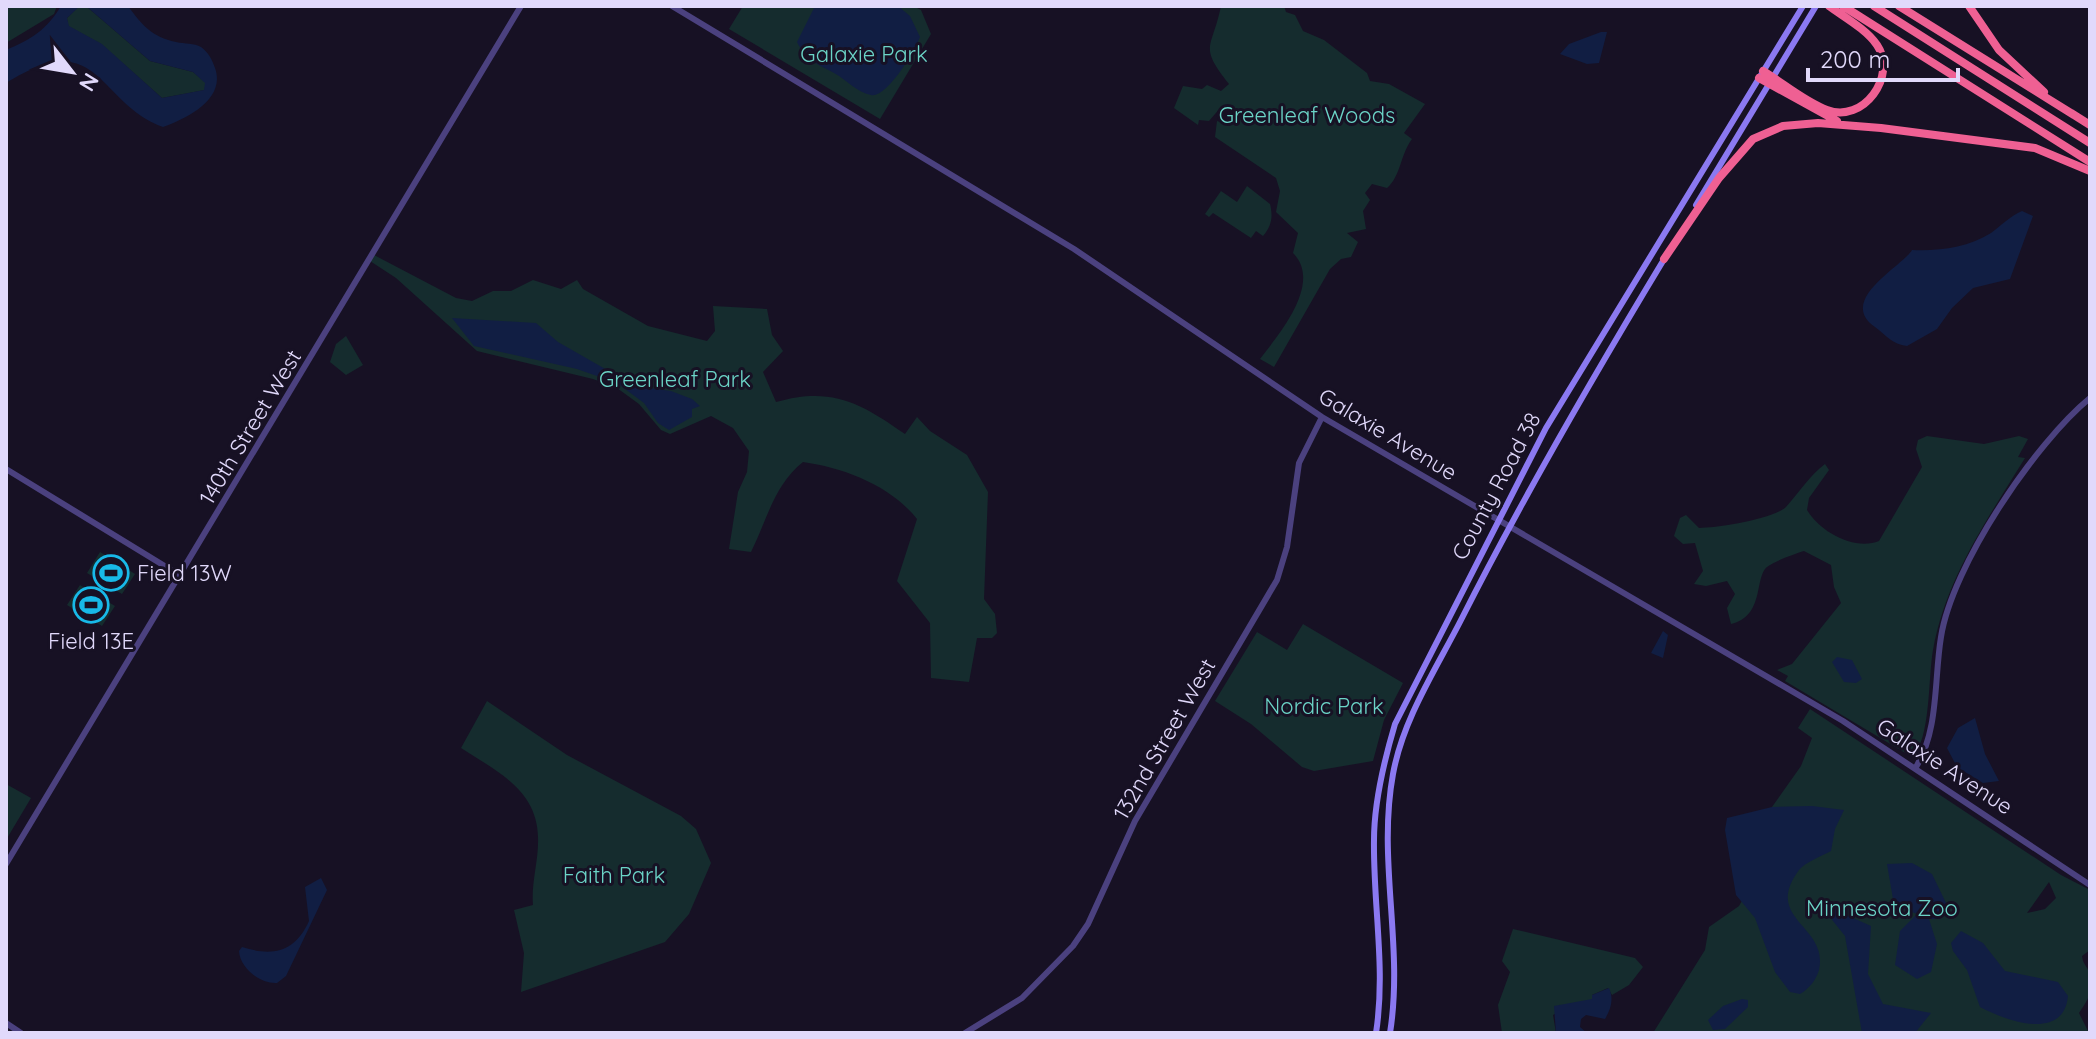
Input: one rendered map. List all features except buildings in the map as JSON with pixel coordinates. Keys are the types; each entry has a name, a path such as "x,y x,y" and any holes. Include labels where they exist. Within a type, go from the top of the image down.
{"highway":[{"path":"1761,74 1828,111 1855,109 1875,93 1883,70 1878,46 1829,6"},
{"path":"1843,6 2090,162"},
{"path":"1874,6 2090,143"},
{"path":"1899,6 2090,125"},
{"path":"1969,6 1999,50 2074,115"},
{"path":"1771,80 1822,115 1849,125"},
{"path":"1664,259 1719,178 1753,139 1783,126 1818,123 1849,125 2035,148 2090,171"}],"main road":[{"name":"County Road 38","path":"1376,1033 1381,974 1374,837 1386,755 1395,724 1546,428 1803,6"},
{"name":"County Road 38","path":"1390,1033 1396,957 1386,816 1394,771 1416,708 1554,443 1814,9"}],"street":[{"name":"140th Street West","path":"6,864 521,6"},
{"name":"Galaxie Avenue","path":"672,6 1074,249 1322,417 1916,767 2090,885"},
{"path":"1916,767 1928,744 1941,636 1955,588 2038,450 2090,398"},
{"name":"132nd Street West","path":"965,1033 1022,998 1045,978 1088,924 1135,821 1277,580 1287,547 1299,463 1322,417"},
{"path":"6,469 181,576"},
{"path":"6,1023 21,1033"}],"green space":[{"path":"6,6 57,6 54,14 6,43"},
{"path":"86,6 150,61 193,72 205,82 205,90 162,98 101,44 68,26 67,18 78,7"},
{"name":"Galaxie Park","path":"743,6 913,6 921,10 931,34 880,119 729,29"},
{"name":"Greenleaf Woods","path":"1221,6 1284,6 1286,12 1295,15 1303,31 1324,40 1367,73 1370,81 1389,84 1425,104 1404,133 1412,139 1392,183 1387,188 1372,184 1365,193 1370,200 1363,211 1366,229 1347,233 1358,242 1351,257 1341,259 1330,269 1274,367 1260,359 1287,322 1301,293 1301,265 1293,253 1298,233 1276,212 1280,191 1276,178 1215,137 1217,121 1229,124 1238,116 1232,109 1221,107 1209,121 1199,120 1198,125 1174,108 1183,86 1202,89 1207,85 1221,91 1229,84 1210,54"},
{"path":"1247,186 1270,204 1271,221 1263,236 1256,231 1251,238 1213,213 1209,217 1205,214 1221,191 1237,202"},
{"name":"Greenleaf Park","path":"374,255 456,298 472,301 493,291 511,291 533,280 561,289 577,280 583,289 648,326 707,341 715,331 713,306 767,309 772,335 783,351 763,372 776,402 813,396 845,400 905,434 917,417 930,431 967,455 988,492 984,599 995,614 997,633 992,638 977,638 969,682 931,678 930,623 897,581 917,519 894,497 851,474 803,462 778,492 751,552 729,549 738,492 747,472 749,451 733,428 711,416 670,434 661,430 639,404 617,388 593,379 477,351 396,278 370,261"},
{"path":"346,336 363,365 346,375 330,362 336,344"},
{"path":"1927,436 1984,444 2019,436 2028,439 2018,457 2025,458 1970,550 1948,598 1933,650 1923,737 1912,757 1785,681 1788,676 1777,670 1792,664 1841,603 1834,587 1831,565 1804,551 1770,565 1763,572 1749,613 1731,624 1727,608 1735,594 1727,581 1706,586 1694,584 1703,571 1695,543 1683,544 1674,536 1680,518 1686,515 1699,528 1745,522 1780,511 1825,464 1829,470 1809,498 1807,510 1820,526 1839,538 1859,543 1879,541 1922,467 1916,449 1918,440"},
{"name":"Field 13W","path":"100,552 135,574 122,594 87,573"},
{"name":"Field 13E","path":"80,585 115,606 102,626 67,605"},
{"name":"Nordic Park","path":"1303,624 1403,683 1384,720 1373,761 1314,771 1302,767 1251,724 1215,701 1257,632 1287,650"},
{"name":"Faith Park","path":"487,701 567,755 681,816 696,829 711,863 689,914 665,942 521,992 524,953 514,910 533,905 538,837 536,820 522,794 512,783 461,748"},
{"name":"Minnesota Zoo","path":"1810,709 2061,875 2090,890 2090,950 2082,956 2092,985 2079,1013 2089,1033 1653,1033 1705,950 1709,927 1739,906 1794,807 1772,807 1801,766 1812,738 1798,728","holes":["2049,882 2056,898 2045,909 2027,913"]},
{"path":"6,784 31,798 6,840"},
{"path":"1513,929 1635,958 1643,967 1629,985 1612,995 1608,988 1592,995 1593,1000 1571,1004 1553,1015 1556,1033 1502,1033 1498,1005 1510,972 1502,961"}],"water":[{"path":"61,6 80,6 67,18 69,26 102,44 162,98 204,90 205,83 193,72 150,61 86,6 128,6 154,33 168,40 201,47 210,56 217,79 210,98 193,113 163,127 141,116 95,74 79,64 61,61 37,67 6,83 6,50 37,33 50,22"},
{"path":"815,6 898,6 910,16 920,37 892,82 884,90 871,95 812,61 800,48 797,42"},
{"path":"1607,32 1599,63 1587,64 1560,54 1569,44"},
{"path":"2022,211 2033,216 2010,279 1973,288 1952,308 1937,329 1907,346 1890,339 1865,317 1863,306 1867,295 1912,250 1943,249 1972,242"},
{"path":"452,318 536,323 558,342 635,386 671,391 692,399 700,406 692,409 692,417 669,430 658,423 644,403 617,383 577,369 474,346"},
{"path":"1663,631 1668,635 1663,658 1651,653"},
{"path":"1837,657 1852,660 1862,679 1856,683 1844,682 1832,662"},
{"path":"1975,718 1985,754 1999,781 1983,783 1957,767 1947,748 1958,728"},
{"path":"1812,806 1844,810 1835,829 1831,851 1801,867 1790,887 1788,900 1792,912 1815,942 1819,955 1816,977 1800,994 1790,992 1775,972 1755,918 1736,895 1725,830 1727,818 1772,807"},
{"path":"1912,863 1932,874 1946,903 1940,919 1929,919 1937,944 1931,972 1917,979 1895,965 1900,931 1917,914 1894,905 1887,864"},
{"path":"321,878 327,890 286,976 277,983 258,978 247,969 239,951 242,947 273,951 297,940 309,921 305,887"},
{"path":"1833,902 1842,913 1871,926 1868,974 1883,1004 1931,1013 1915,1033 1862,1033 1845,936 1825,911"},
{"path":"1961,931 1983,943 2005,971 2058,982 2068,996 2064,1010 2047,1023 2034,1024 1980,1007 1967,970 1951,943"},
{"path":"1609,988 1611,1004 1605,1019 1586,1015 1581,1019 1580,1027 1587,1033 1556,1033 1554,1006 1592,999 1592,995"},
{"path":"1748,1000 1748,1007 1725,1029 1713,1030 1708,1020 1723,1006"}],"place":[{"name":"Field 13W","path":"111,573"},
{"name":"Field 13E","path":"91,605"}]}
